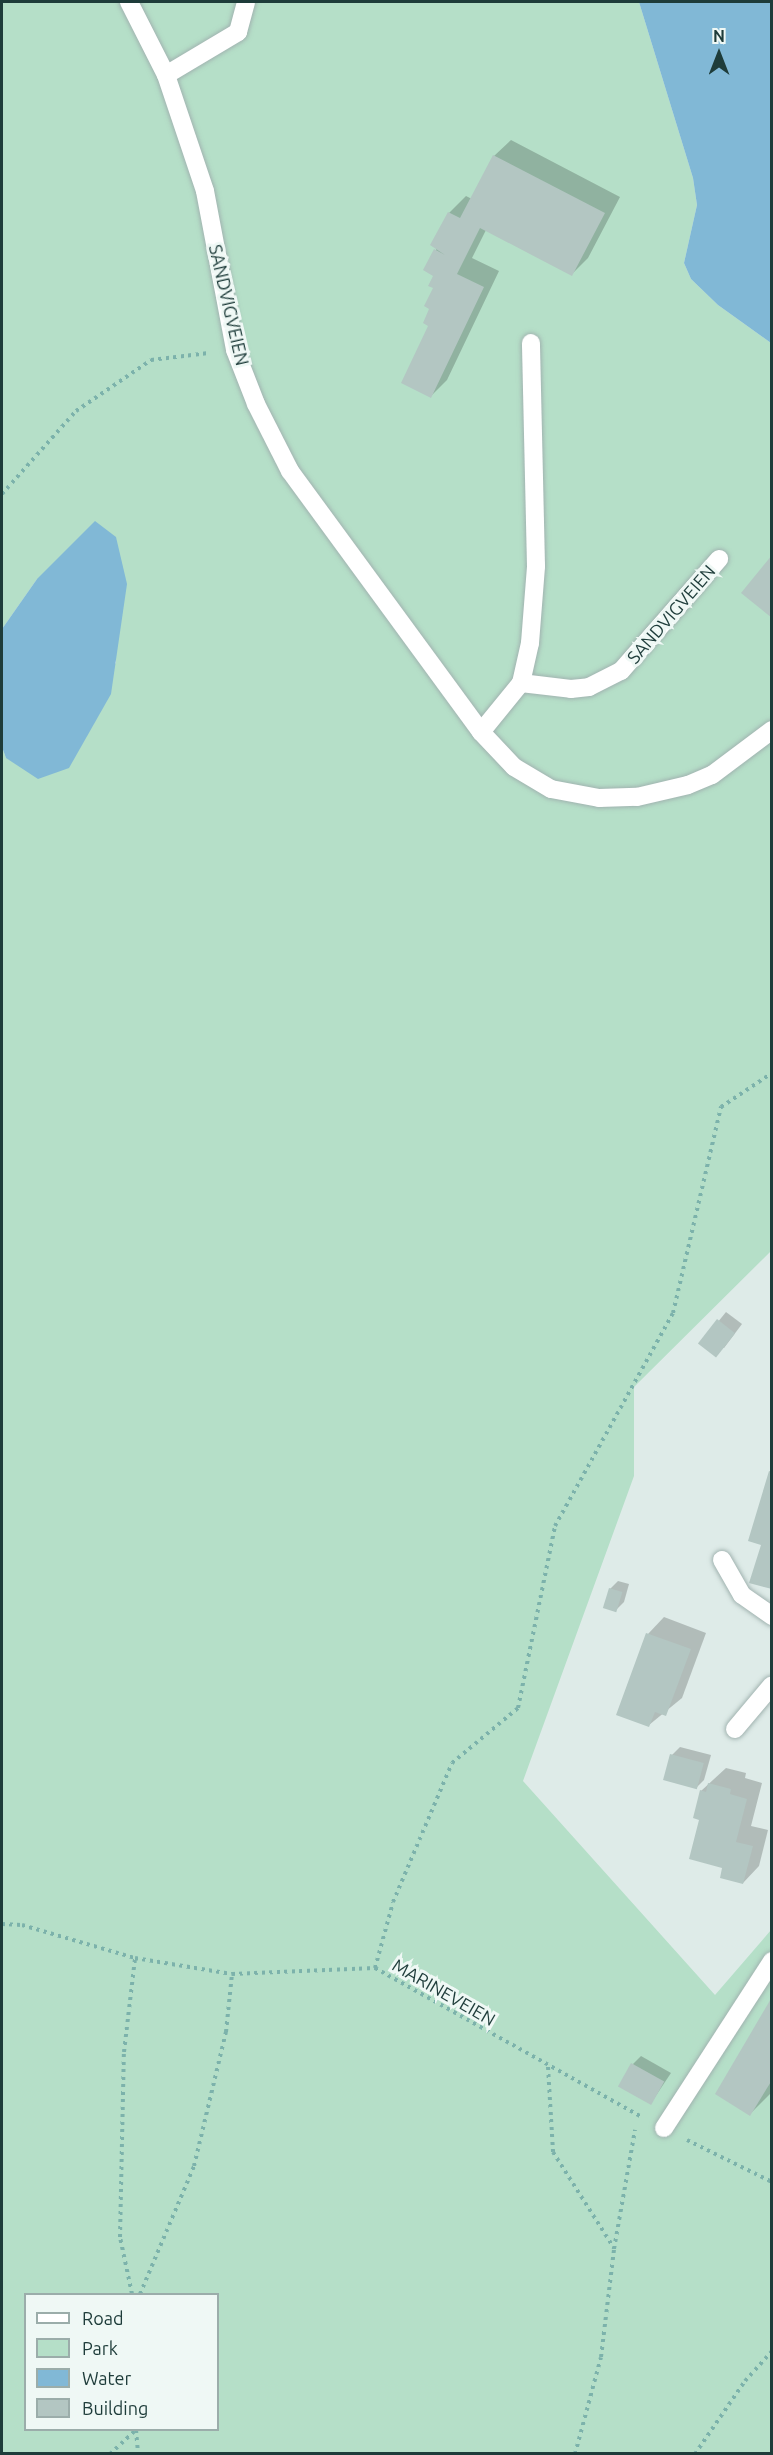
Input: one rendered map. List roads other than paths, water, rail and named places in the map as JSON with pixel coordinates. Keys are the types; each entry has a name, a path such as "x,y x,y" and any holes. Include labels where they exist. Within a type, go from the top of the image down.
{"main road":[{"name":"SANDVIGVEIEN","path":"129,2 166,75 205,191 235,350 256,404 290,471 481,732 514,767 551,789 599,798 637,797 688,785 712,775 771,730"},
{"path":"166,75 238,32 246,2"},
{"path":"481,732 521,683 531,644 536,566 531,343"},
{"name":"SANDVIGVEIEN","path":"521,683 571,689 589,687 621,671 719,559"},
{"path":"722,1560 742,1595 771,1616"},
{"path":"735,1729 771,1685"},
{"path":"664,2128 771,1961"}],"water":[{"path":"639,2 771,2 771,343 718,305 691,279 684,263 697,205 693,178"},
{"path":"95,521 116,537 127,584 111,694 69,768 38,779 6,758 2,747 2,629 37,579"}]}
